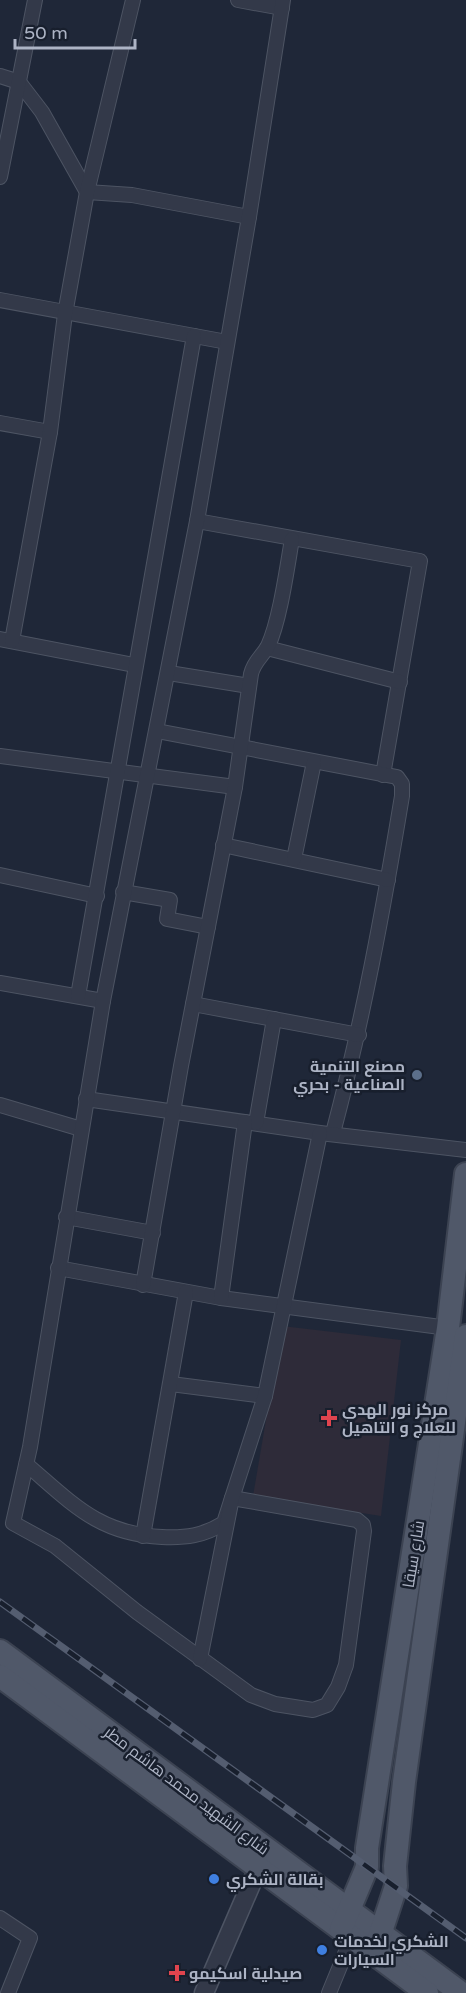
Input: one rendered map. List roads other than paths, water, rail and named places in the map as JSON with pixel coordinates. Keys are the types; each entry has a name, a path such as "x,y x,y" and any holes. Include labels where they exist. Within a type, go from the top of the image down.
{"main road":[{"name":"شارع سيقا","path":"376,1943 396,1886 395,1866 404,1782 457,1332 466,1174"},
{"name":"شارع سيقا","path":"347,1925 367,1867 367,1848 457,1332"},
{"name":"شارع الشهيد محمد هاشم مطر","path":"0,1651 347,1925 461,1993"},
{"name":"شارع الشهيد محمد هاشم مطر","path":"0,1676 264,1860"},
{"name":"شارع الشهيد محمد هاشم مطر","path":"376,1943 427,1993"}],"street":[{"path":"0,177 35,0"},
{"path":"133,0 87,192 65,314 50,432 6,640 134,665"},
{"path":"13,1523 26,1464 86,1099 123,892 158,731 197,521 283,4 238,0"},
{"path":"0,76 19,82 53,129 87,192"},
{"path":"87,192 132,195 249,217"},
{"path":"0,300 65,314 227,342"},
{"path":"78,996 97,896 134,665 194,336"},
{"path":"0,423 50,432"},
{"path":"197,521 420,561 383,775"},
{"path":"143,1285 173,1111 235,787 249,686 254,662 267,648 282,595 292,539"},
{"path":"267,648 400,682"},
{"path":"169,673 249,686"},
{"path":"26,1464 100,1523 118,1532 186,1538 207,1533 224,1523 265,1396 327,1133 359,1035 388,880 402,796 402,784 397,777 158,731"},
{"path":"0,756 117,774 149,774 235,787"},
{"path":"294,859 314,762"},
{"path":"223,845 388,880"},
{"path":"0,874 97,896"},
{"path":"123,892 170,900 167,919 207,927"},
{"path":"0,983 103,1001"},
{"path":"193,1004 359,1035"},
{"path":"221,1298 250,1123 274,1019"},
{"path":"86,1099 250,1123 466,1150"},
{"path":"0,1105 81,1129"},
{"path":"66,1217 153,1233"},
{"path":"58,1268 221,1298 457,1332"},
{"path":"143,1536 186,1292"},
{"path":"171,1384 265,1396"},
{"path":"0,1516 55,1546 200,1659 251,1695 298,1710 313,1710 327,1705 346,1665 358,1584 363,1525 346,1517 232,1498"},
{"path":"200,1659 232,1498"},
{"path":"204,1993 264,1860"},
{"path":"0,1918 30,1938 8,1993"},
{"path":"329,1993 347,1925"}],"railway":[{"path":"0,1602 466,1938"}],"place":[{"name":"مصنع التنمية الصناعية - بحري","path":"417,1075"},
{"name":"مركز نور الهدي للعلاج و التاهيل","path":"329,1418"},
{"name":"بقالة الشكري","path":"214,1879"},
{"name":"الشكري لخدمات السيارات","path":"322,1950"},
{"name":"صيدلية اسكيمو","path":"177,1973"}]}
